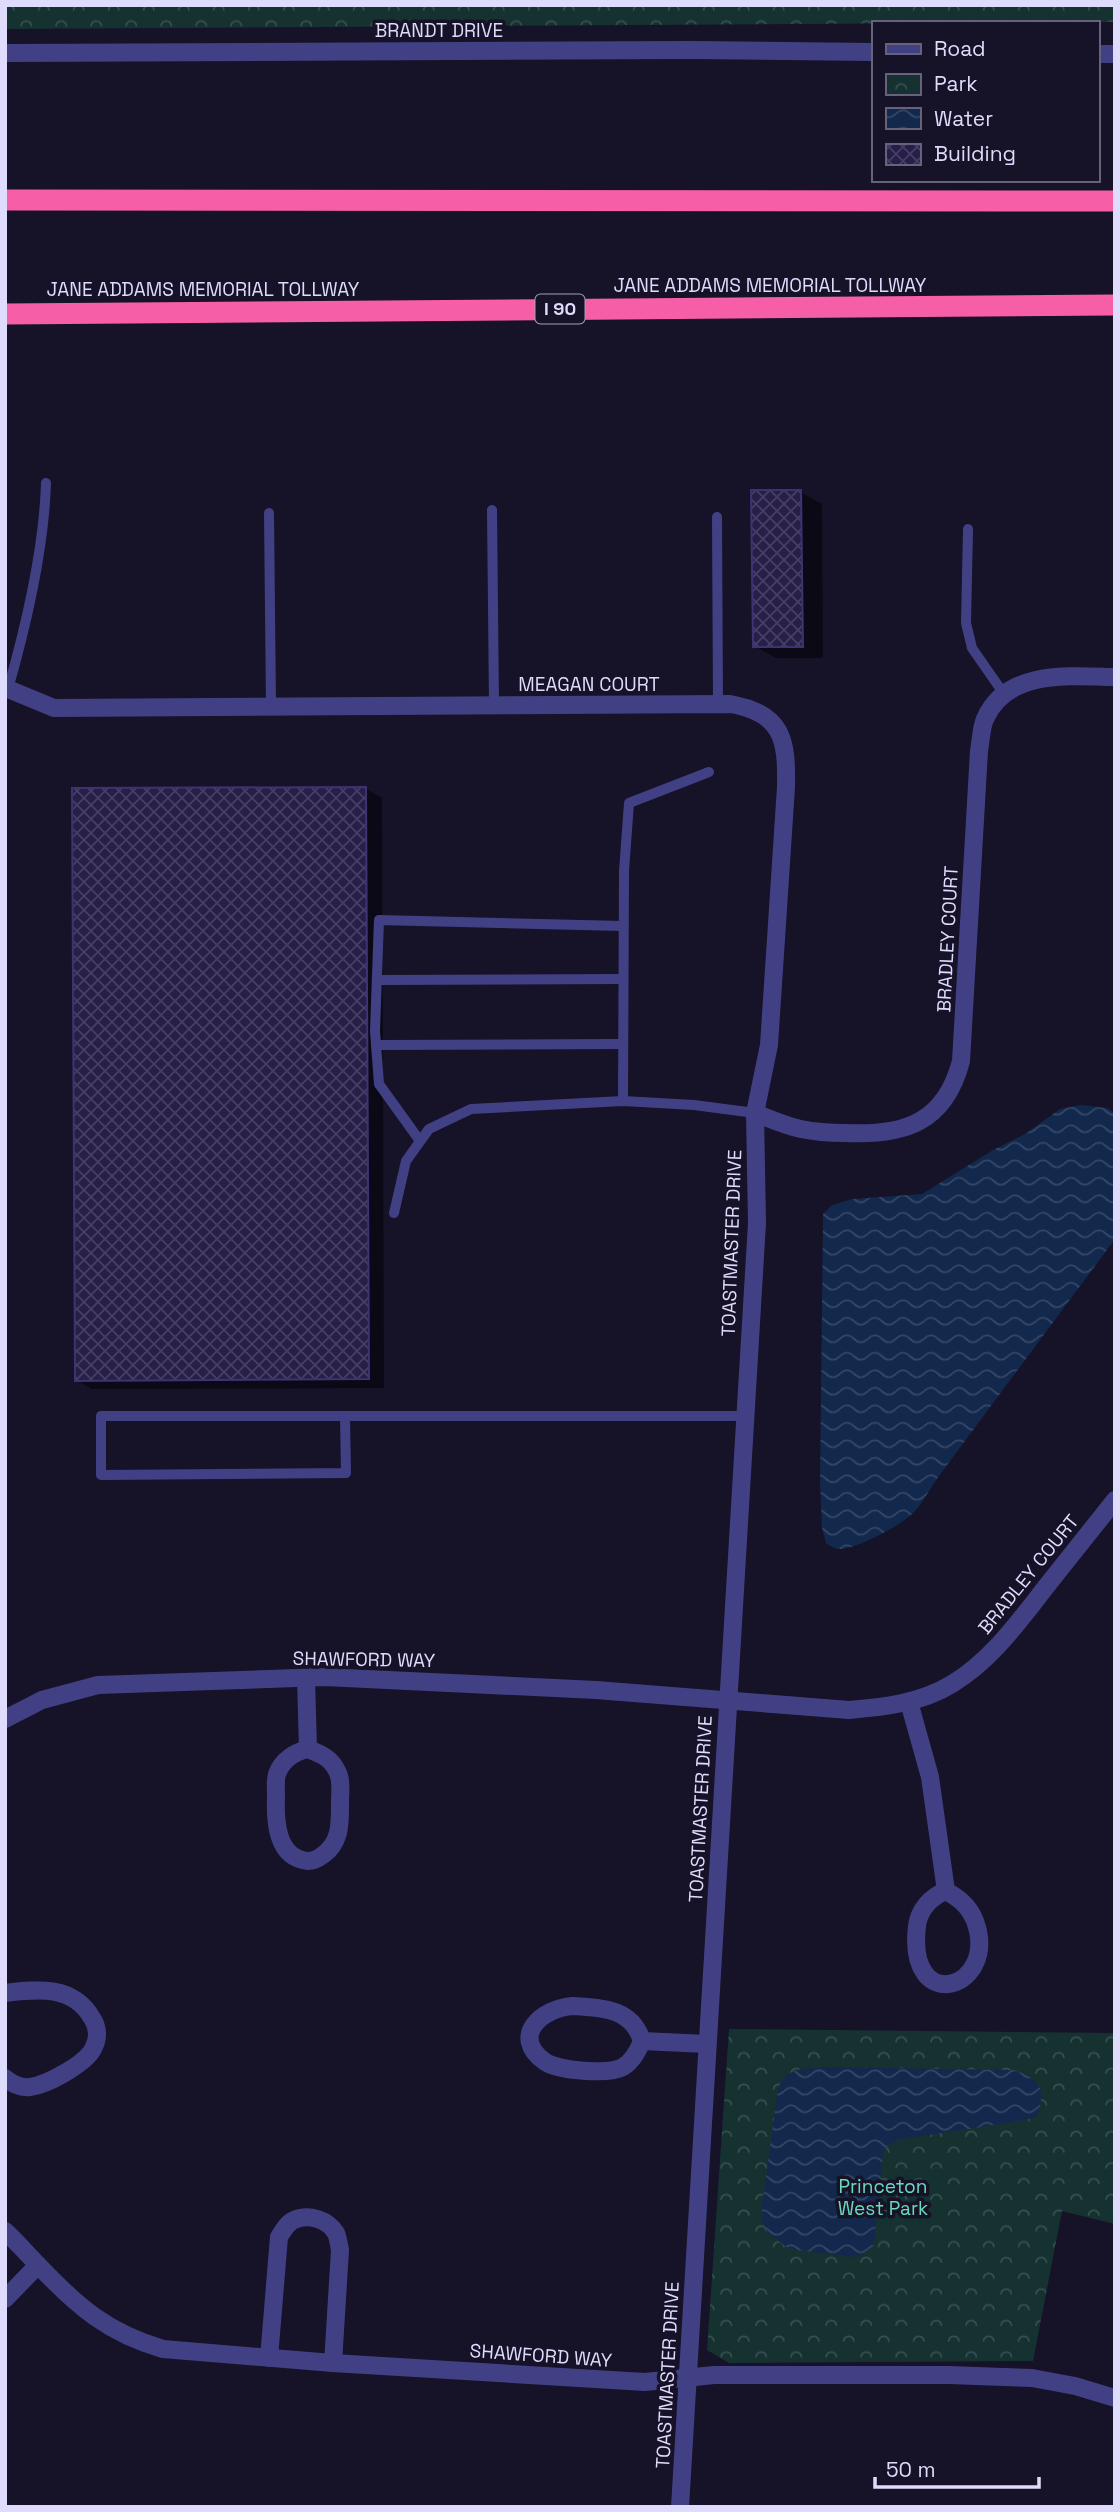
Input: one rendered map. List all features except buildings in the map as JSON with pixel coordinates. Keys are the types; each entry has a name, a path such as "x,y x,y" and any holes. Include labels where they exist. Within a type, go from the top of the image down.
{"highway":[{"path":"5,200 1115,201"},
{"name":"JANE ADDAMS MEMORIAL TOLLWAY","path":"5,314 1115,305"}],"street":[{"name":"BRANDT DRIVE","path":"5,53 690,50 872,52"},
{"path":"1004,694 1038,679 1115,677"},
{"name":"MEAGAN COURT","path":"8,689 54,708 718,704 748,707 761,713 777,730 787,751 769,1045 755,1113"},
{"name":"BRADLEY COURT","path":"755,1113 800,1129 883,1133 916,1125 935,1111 945,1099 956,1080 961,1061 979,751 984,722 992,706 1004,694"},
{"name":"TOASTMASTER DRIVE","path":"680,2507 757,1223 755,1113"},
{"name":"BRADLEY COURT","path":"727,1700 849,1710 909,1702 950,1685 987,1658 1115,1500"},
{"path":"306,1678 309,1749"},
{"name":"SHAWFORD WAY","path":"5,1718 42,1700 98,1685 306,1678 489,1684 727,1700"},
{"path":"909,1702 930,1777 946,1891"},
{"path":"309,1749 325,1756 339,1772 340,1790 339,1833 331,1849 318,1859 308,1861 294,1856 285,1848 278,1833 275,1809 276,1775 285,1761 297,1752 309,1749"},
{"path":"946,1891 959,1898 970,1911 978,1937 976,1961 971,1972 962,1980 949,1984 936,1983 926,1978 918,1961 916,1936 919,1916 936,1895 946,1891"},
{"path":"5,1993 50,1990 73,1996 88,2011 96,2025 97,2037 93,2050 82,2062 42,2084 28,2088 17,2086 5,2078"},
{"path":"573,2006 611,2010 625,2015 634,2022 642,2041 632,2060 621,2068 607,2071 555,2068 546,2063 532,2047 531,2036 533,2025 539,2017 549,2011 573,2006"},
{"path":"642,2041 707,2044"},
{"path":"269,2357 279,2237 285,2227 295,2219 312,2217 327,2222 337,2234 340,2250 333,2363"},
{"name":"SHAWFORD WAY","path":"5,2231 73,2300 99,2321 137,2341 163,2349 333,2363 645,2382 687,2376 949,2375 1032,2378 1075,2386 1115,2398"},
{"path":"5,2299 38,2266"}],"lane":[{"path":"8,689 19,649 44,526 46,483"},
{"path":"492,510 494,705"},
{"path":"269,513 271,706"},
{"path":"717,517 718,704"},
{"path":"968,529 966,623 972,648 1004,694"},
{"path":"623,1101 624,871 629,803 709,772"},
{"path":"420,1140 379,1084 376,1045 379,920 623,926"},
{"path":"377,981 623,979"},
{"path":"376,1045 622,1044"},
{"path":"394,1213 406,1161 420,1140 429,1129 471,1109 623,1101 694,1105 755,1113"},
{"path":"345,1417 346,1473 101,1475 101,1416 745,1416"}],"green space":[{"path":"5,5 1115,5 1115,22 872,21 872,24 5,29"},
{"name":"Princeton West Park","path":"729,2029 1115,2033 1115,2224 1062,2211 1033,2361 729,2363 707,2350"}],"water":[{"path":"1080,1105 1108,1108 1115,1114 1115,1239 915,1511 893,1528 865,1542 841,1549 831,1546 826,1543 822,1528 820,1482 823,1214 832,1205 852,1199 922,1194 993,1150 1025,1134 1060,1109"},
{"path":"826,2067 1013,2070 1030,2077 1039,2085 1040,2106 1037,2116 1026,2120 891,2143 883,2151 874,2245 855,2257 789,2249 767,2232 762,2221 778,2089 791,2072"}]}
